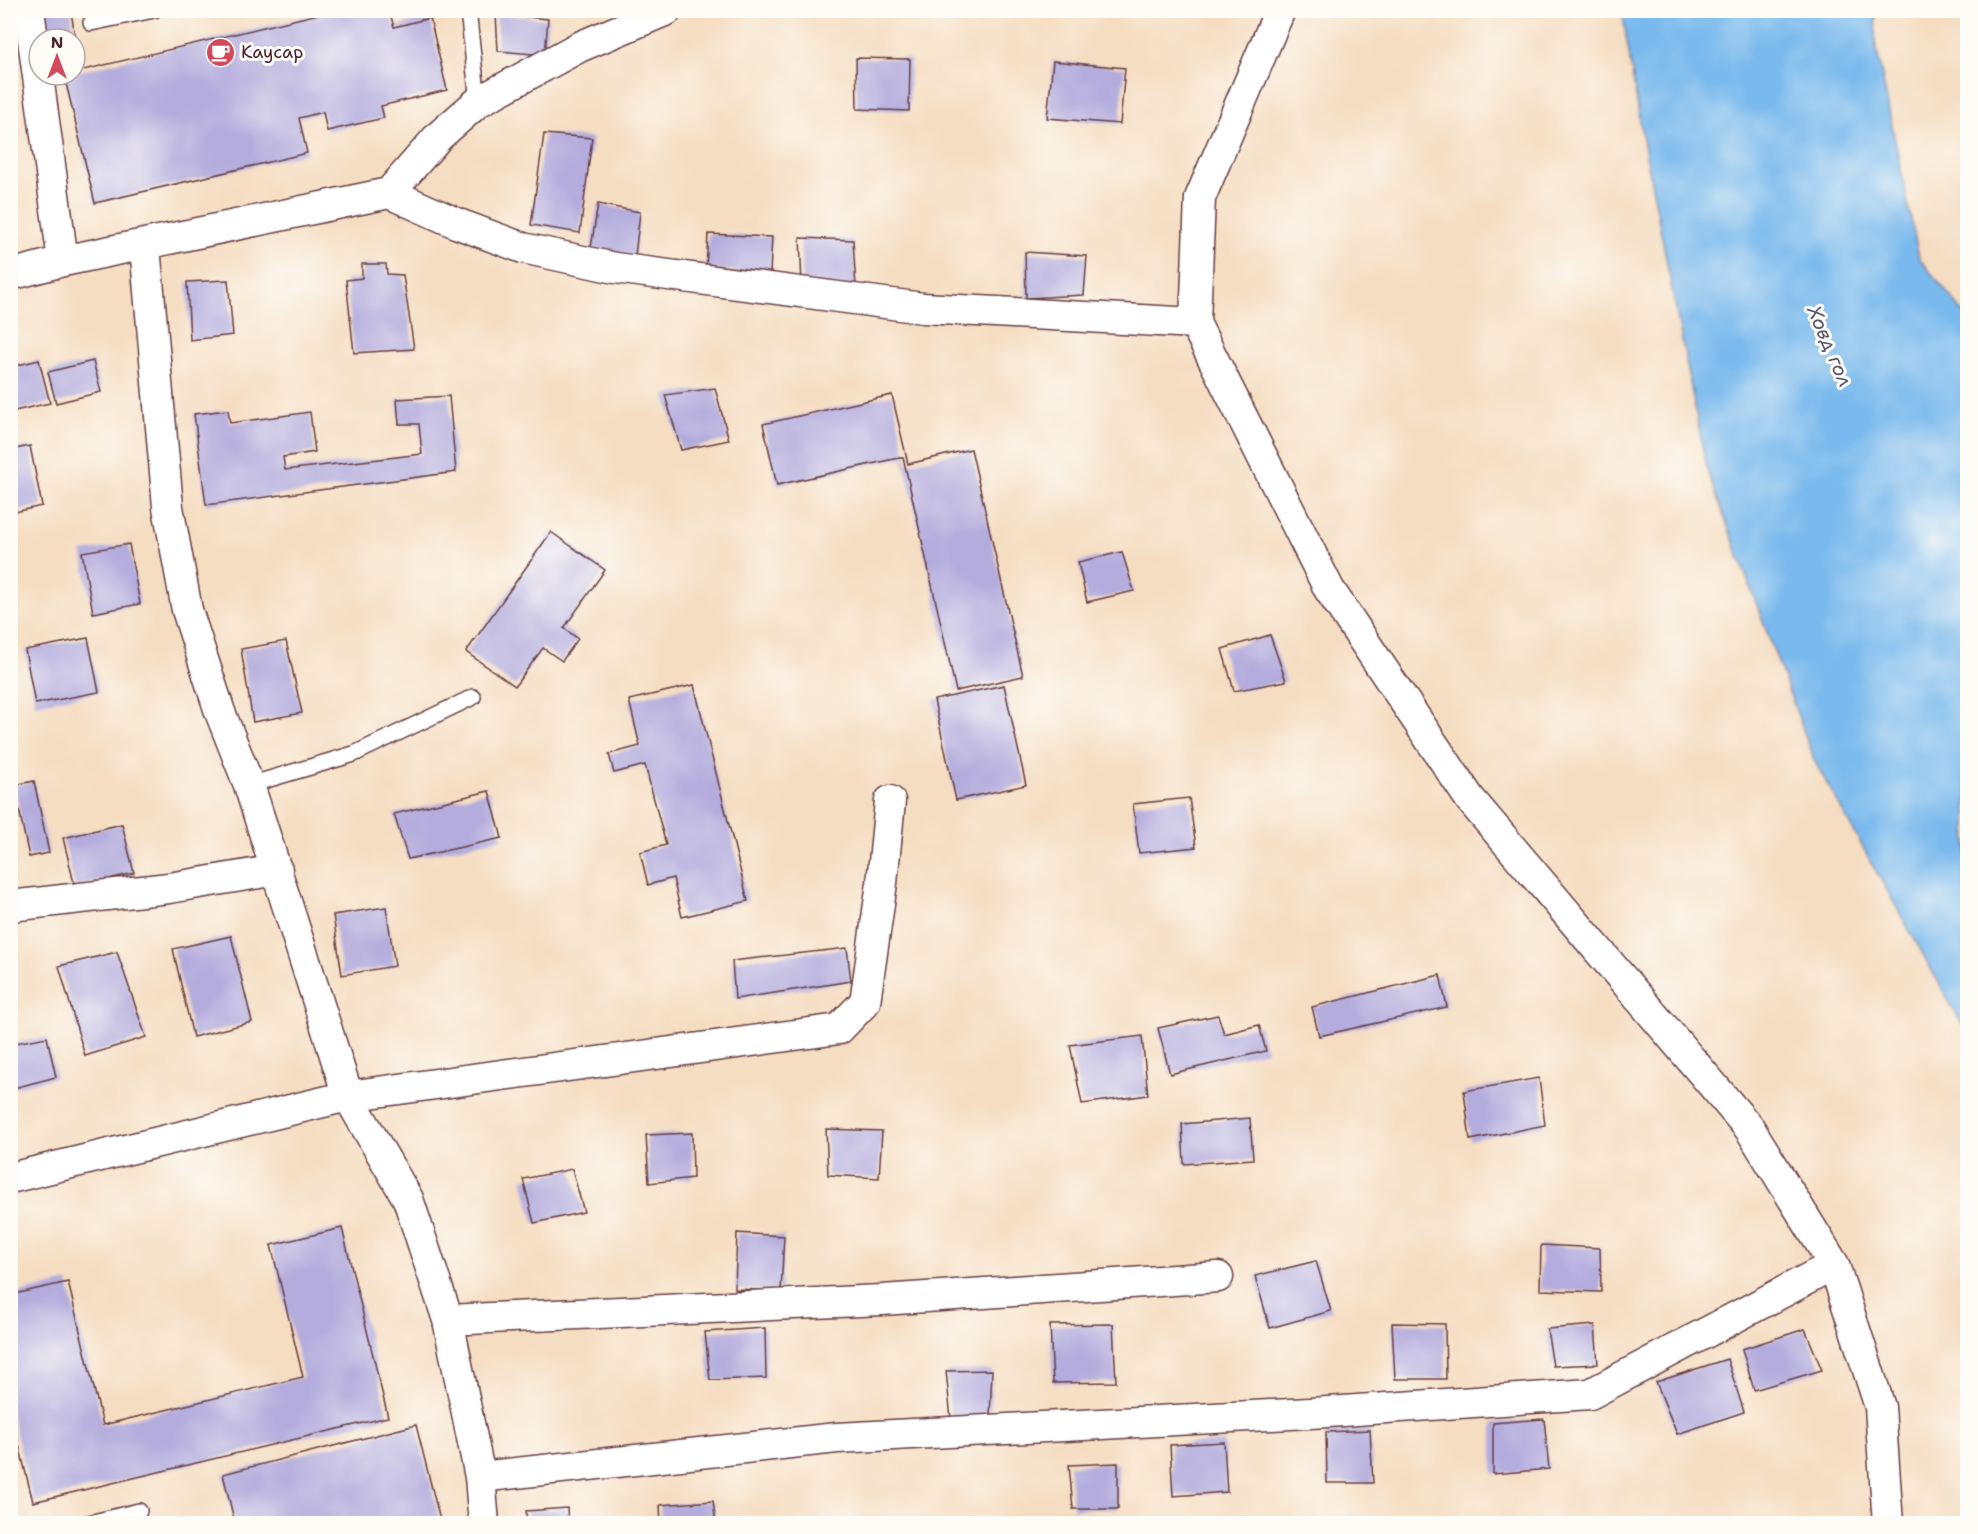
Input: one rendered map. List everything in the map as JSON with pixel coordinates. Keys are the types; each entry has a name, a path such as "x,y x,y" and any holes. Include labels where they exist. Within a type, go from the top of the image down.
{"street":[{"path":"29,10 63,261"},
{"path":"389,193 438,136 478,102 579,47 667,10"},
{"path":"1280,10 1200,198 1195,323 1329,589 1470,799 1750,1129 1834,1265 1880,1407 1888,1524"},
{"path":"10,275 63,261 145,246 389,193 456,223 523,248 615,268 923,309 1195,323"},
{"path":"145,246 168,507 187,610 220,712 249,784 348,1096 408,1199 448,1320 480,1476 484,1524"},
{"path":"10,1178 348,1096 839,1029 864,1002 882,883 890,801"},
{"path":"10,906 169,888 277,870"},
{"path":"480,1476 837,1438 1316,1413 1590,1394 1834,1265"},
{"path":"448,1320 882,1300 1218,1276"}],"lane":[{"path":"91,23 154,10"},
{"path":"468,10 478,102"},
{"path":"249,784 354,754 473,696"},
{"path":"85,1524 139,1511"}],"water":[{"name":"Ховд гол","path":"1622,11 1876,11 1875,42 1919,258 1967,317 1967,1033 1815,762 1707,470 1642,134"}],"building":[{"path":"43,10 71,10 73,27 45,27"},
{"path":"335,10 389,10 394,27 430,18 447,90 381,106 384,118 327,131 323,112 299,118 307,153 95,203 67,87 87,87 87,69"},
{"path":"496,14 548,19 545,55 498,51"},
{"path":"856,58 910,59 909,111 857,109"},
{"path":"1053,61 1125,68 1120,124 1047,118"},
{"path":"10,88 17,120 10,121"},
{"path":"544,134 592,138 580,233 531,225"},
{"path":"598,204 640,212 635,256 591,248"},
{"path":"708,234 772,237 770,273 706,269"},
{"path":"800,238 853,240 856,288 802,285"},
{"path":"1025,252 1087,256 1084,295 1026,298"},
{"path":"362,264 386,264 387,274 403,275 414,349 354,353 346,280 362,278"},
{"path":"228,280 233,335 190,340 187,282"},
{"path":"39,360 50,403 10,412 10,367"},
{"path":"93,361 101,392 56,403 48,372"},
{"path":"715,388 729,440 681,450 665,395"},
{"path":"892,395 908,464 971,449 1023,676 956,691 903,457 777,485 763,424"},
{"path":"449,396 456,472 206,505 194,414 228,410 230,423 310,412 315,452 283,457 285,470 422,454 419,424 399,424 397,399"},
{"path":"30,446 42,506 10,513 10,450"},
{"path":"551,532 605,570 564,628 578,639 562,661 543,648 515,686 466,652"},
{"path":"129,544 140,604 93,613 82,552"},
{"path":"1122,552 1134,591 1087,602 1078,562"},
{"path":"1270,635 1286,681 1234,691 1222,649"},
{"path":"88,638 99,692 35,704 25,650"},
{"path":"286,641 302,713 253,722 241,649"},
{"path":"694,685 748,901 682,917 673,878 648,885 640,852 666,845 645,765 614,773 609,754 640,746 629,700"},
{"path":"1004,685 1026,785 956,800 934,700"},
{"path":"34,781 49,853 29,857 14,785"},
{"path":"489,791 502,838 408,859 394,814"},
{"path":"1189,798 1196,847 1139,853 1133,804"},
{"path":"122,824 134,873 75,887 63,838"},
{"path":"386,907 395,966 342,975 333,915"},
{"path":"231,936 252,1022 193,1037 173,949"},
{"path":"847,948 851,981 735,999 732,961"},
{"path":"117,952 146,1037 85,1056 59,966"},
{"path":"1440,975 1447,1007 1319,1036 1312,1007"},
{"path":"1218,1015 1224,1034 1259,1025 1266,1051 1170,1074 1158,1028"},
{"path":"1142,1036 1148,1095 1082,1104 1070,1045"},
{"path":"47,1037 56,1077 10,1089 10,1044"},
{"path":"1539,1078 1545,1125 1470,1140 1464,1091"},
{"path":"1250,1118 1253,1159 1184,1164 1182,1124"},
{"path":"826,1129 882,1131 879,1178 828,1175"},
{"path":"692,1133 693,1178 649,1183 646,1135"},
{"path":"572,1169 584,1212 534,1223 523,1179"},
{"path":"342,1228 388,1417 33,1502 10,1409 10,1295 68,1282 103,1425 303,1377 271,1245"},
{"path":"737,1233 784,1236 781,1291 735,1289"},
{"path":"1541,1245 1600,1248 1601,1292 1540,1290"},
{"path":"1316,1261 1331,1311 1270,1328 1255,1276"},
{"path":"1392,1323 1445,1324 1446,1379 1395,1379"},
{"path":"1113,1324 1116,1382 1053,1383 1050,1325"},
{"path":"1595,1325 1598,1364 1553,1366 1547,1329"},
{"path":"765,1328 766,1378 710,1380 705,1332"},
{"path":"1805,1329 1822,1370 1754,1390 1742,1349"},
{"path":"1727,1359 1744,1412 1677,1434 1656,1382"},
{"path":"992,1370 990,1415 951,1419 946,1371"},
{"path":"1544,1419 1549,1469 1493,1474 1493,1423"},
{"path":"416,1425 441,1524 235,1524 223,1474"},
{"path":"1370,1430 1373,1483 1327,1483 1326,1432"},
{"path":"1224,1442 1227,1492 1173,1496 1170,1445"},
{"path":"1118,1463 1118,1509 1073,1509 1069,1465"},
{"path":"713,1501 716,1524 661,1524 660,1505"},
{"path":"567,1508 568,1524 527,1524 526,1511"}],"place":[{"name":"Каусар","path":"220,52"}]}
